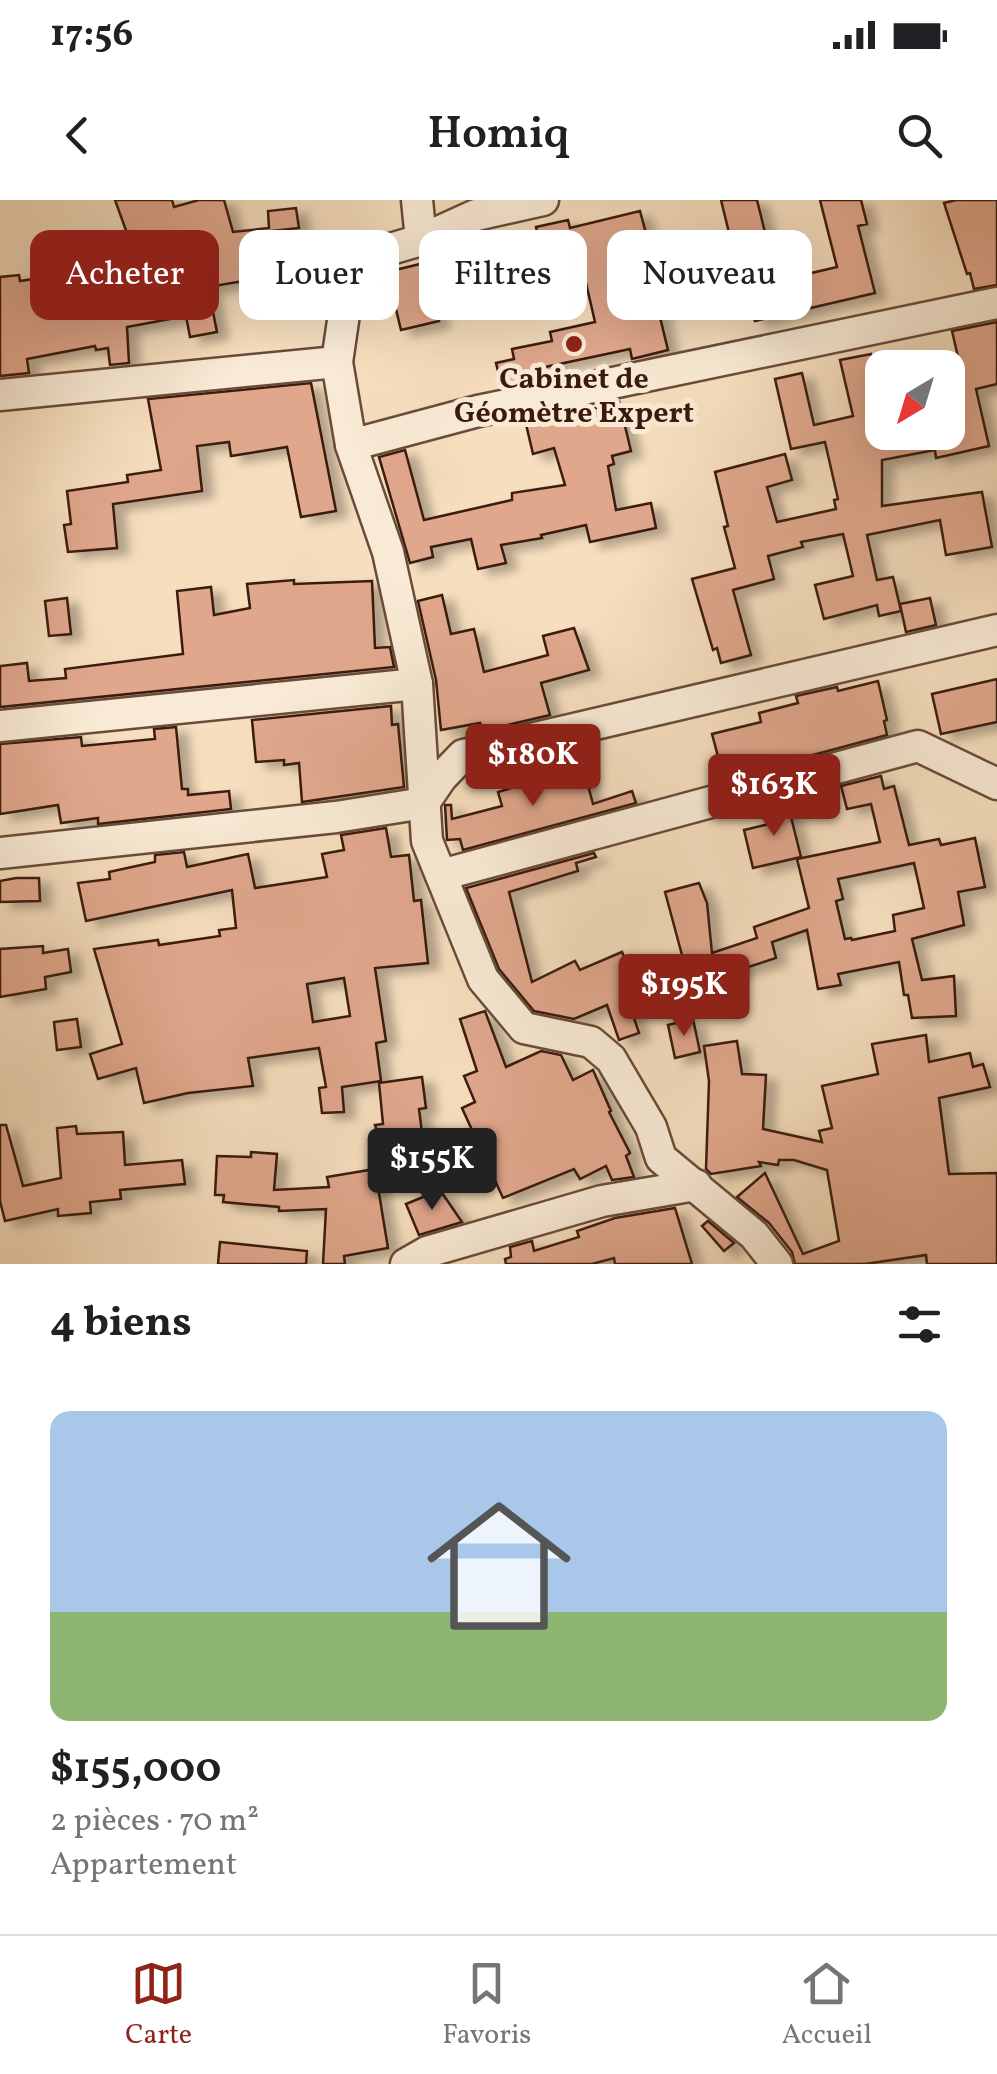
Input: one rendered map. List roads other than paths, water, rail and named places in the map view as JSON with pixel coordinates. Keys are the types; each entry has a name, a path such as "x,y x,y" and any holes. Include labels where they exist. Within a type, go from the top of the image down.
{"street":[{"path":"418,200 420,230"},
{"path":"444,230 476,216 542,200"},
{"path":"419,241 370,254 357,266 349,280 337,362 350,445 388,552 417,684 427,841 483,979 524,1028 591,1042 611,1059 651,1127 661,1158 754,1235 777,1264"},
{"path":"350,445 478,411 997,303"},
{"path":"0,395 337,362"},
{"path":"0,854 336,818 424,803 464,755 997,630"},
{"path":"0,726 417,684"},
{"path":"441,875 918,746 997,784"},
{"path":"406,1264 427,1252 602,1201 696,1185"}],"place":[{"name":"Cabinet de Géomètre Expert","path":"574,344"}]}
